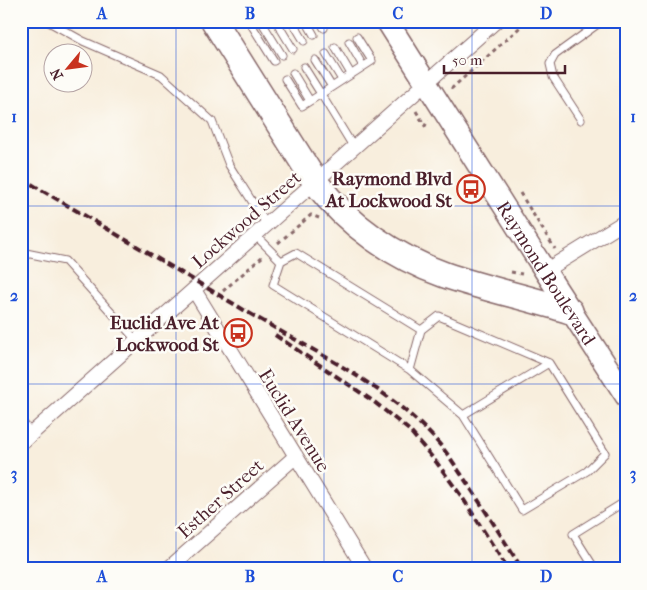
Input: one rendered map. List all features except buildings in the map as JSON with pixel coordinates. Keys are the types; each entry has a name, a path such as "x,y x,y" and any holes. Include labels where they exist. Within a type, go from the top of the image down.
{"highway":[{"path":"214,21 316,183 329,199 362,229 402,256 444,274 570,311"}],"main road":[{"name":"Raymond Boulevard","path":"387,21 570,311 626,396"}],"street":[{"name":"Lockwood Street","path":"21,443 316,183 496,21"},
{"path":"545,271 626,221"},
{"name":"Euclid Avenue","path":"194,290 365,569"},
{"name":"Esther Street","path":"168,569 296,456"}],"lane":[{"path":"47,21 83,41 161,75 212,121 229,165 267,225"},
{"path":"249,21 274,61"},
{"path":"261,21 282,56"},
{"path":"276,21 293,49"},
{"path":"292,21 304,42"},
{"path":"306,21 314,35"},
{"path":"320,21 324,28"},
{"path":"581,120 554,77 550,64 555,55 602,21"},
{"path":"285,79 302,106 372,60 357,37"},
{"path":"348,42 363,66"},
{"path":"335,47 351,74"},
{"path":"326,54 342,80"},
{"path":"315,60 332,87"},
{"path":"304,67 354,148"},
{"path":"293,73 310,101"},
{"path":"255,235 281,261"},
{"path":"21,252 65,261 137,340"},
{"path":"410,370 421,330 439,316 549,363 605,453 587,471 522,510 463,415 410,370 273,285 281,261 296,253 421,330"},
{"path":"463,415 549,363"},
{"path":"21,421 32,433"},
{"path":"595,569 574,534 626,501"}],"path":[{"path":"452,87 527,21"}],"railway":[{"path":"21,178 346,369 397,404 420,424 446,452 522,569"},
{"path":"275,335 373,401 409,430 462,497 508,569"}],"place":[{"name":"Raymond Blvd At Lockwood St","path":"471,189"},
{"name":"Euclid Ave At Lockwood St","path":"238,333"}]}
